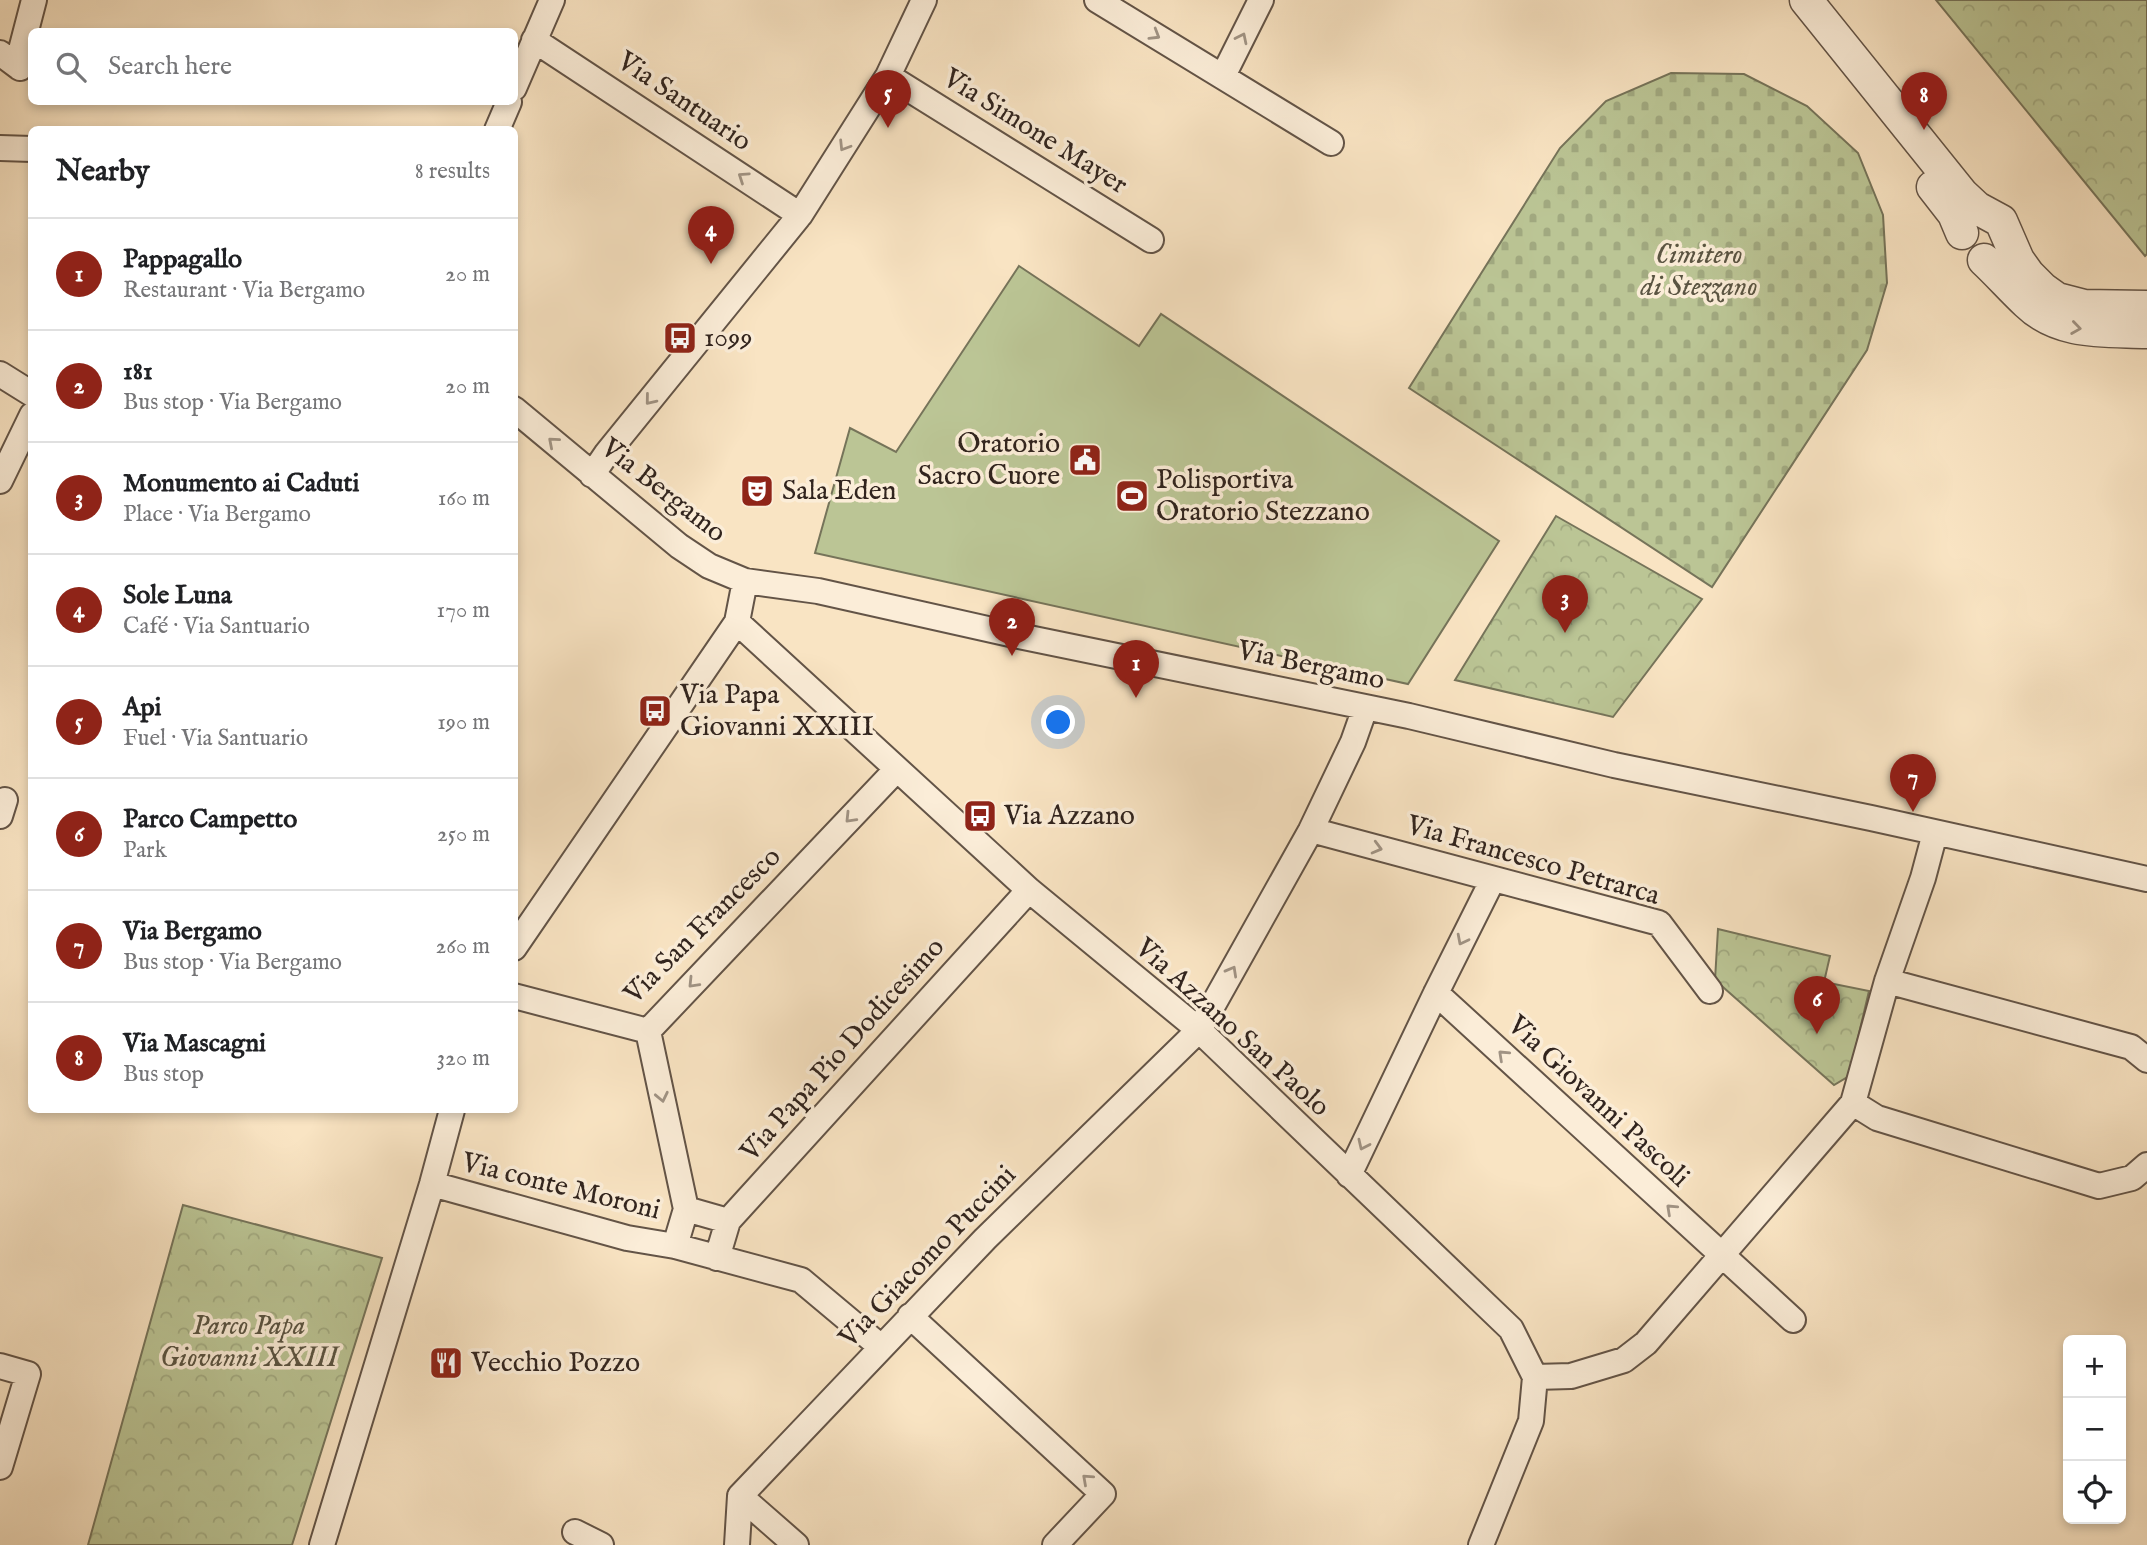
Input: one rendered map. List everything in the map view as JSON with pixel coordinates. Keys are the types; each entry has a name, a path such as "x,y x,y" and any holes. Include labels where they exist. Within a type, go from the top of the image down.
{"street":[{"path":"0,53 20,68 21,50 34,0"},
{"path":"518,78 552,0"},
{"path":"592,475 800,215 888,76 924,0"},
{"path":"1097,0 1331,143"},
{"path":"1223,76 1261,0"},
{"path":"1783,0 1948,205 1962,233"},
{"path":"1806,0 1969,203 1998,225 2018,260 2043,289 2057,299 2084,306 2147,307"},
{"name":"Via Santuario","path":"534,40 800,215"},
{"name":"Via Simone Mayer","path":"888,76 1151,240"},
{"path":"499,126 508,105"},
{"path":"0,148 28,149"},
{"path":"1972,218 1998,225 2003,251 1998,256 1976,259 1965,250 1962,233 1966,223 1972,218"},
{"path":"1984,260 2028,305 2057,324 2086,329 2147,332"},
{"path":"0,374 28,392"},
{"name":"Via Bergamo","path":"518,412 679,546 709,566 746,581 818,591 2147,879"},
{"path":"0,481 28,423"},
{"path":"518,942 737,622 746,581"},
{"name":"Via Azzano San Paolo","path":"737,622 1029,890 1199,1030 1511,1329 1535,1377"},
{"name":"Via Giacomo Puccini","path":"740,1496 985,1239 1199,1030 1311,830 1353,742 1365,708"},
{"name":"Via San Francesco","path":"518,997 648,1031 897,769"},
{"name":"Via Francesco Petrarca","path":"1311,830 1659,923 1710,991"},
{"path":"1481,1545 1531,1421 1535,1377 1571,1376 1624,1360 1646,1343 1853,1103 1887,981 1936,832"},
{"path":"1349,1175 1493,879"},
{"name":"Via Papa Pio Dodicesimo","path":"717,1258 728,1221 1029,890"},
{"path":"1887,981 2131,1046 2147,1060"},
{"name":"Via Giovanni Pascoli","path":"1436,993 1793,1320"},
{"name":"Via conte Moroni","path":"648,1031 686,1209 675,1246"},
{"path":"1853,1103 1877,1118 2099,1186 2142,1180"},
{"path":"322,1545 451,1113"},
{"name":"Via conte Moroni","path":"432,1184 627,1238 675,1246 801,1280 881,1347"},
{"name":"Via conte Moroni","path":"686,1209 728,1221"},
{"path":"910,1316 1103,1494 1055,1545"},
{"path":"0,1366 28,1374 0,1467"},
{"path":"737,1545 740,1496"},
{"path":"740,1496 796,1545"},
{"path":"575,1532 601,1545"}],"green space":[{"path":"1936,0 2147,0 2145,256"},
{"name":"Cimitero di Stezzano","path":"1671,73 1744,74 1807,106 1858,153 1883,215 1887,283 1867,350 1712,587 1409,388 1560,148 1606,101"},
{"name":"Polisportiva Oratorio Stezzano","path":"1019,266 1139,346 1161,314 1499,541 1408,684 815,553 850,428 896,452"},
{"path":"1556,516 1702,599 1613,717 1455,680"},
{"path":"1718,929 1830,956 1824,982 1869,991 1849,1076 1834,1085 1715,980"},
{"name":"Parco Papa Giovanni XXIII","path":"183,1205 382,1258 292,1545 88,1545"}],"place":[{"name":"Api","path":"888,128"},
{"name":"Via Mascagni","path":"1924,130"},
{"name":"Sole Luna","path":"711,264"},
{"name":"1099","path":"680,338"},
{"name":"Oratorio Sacro Cuore","path":"1085,460"},
{"name":"Sala Eden","path":"757,491"},
{"name":"Polisportiva Oratorio Stezzano","path":"1132,496"},
{"name":"Monumento ai Caduti","path":"1565,633"},
{"name":"181","path":"1012,656"},
{"name":"Pappagallo","path":"1136,698"},
{"name":"Via Papa Giovanni XXIII","path":"655,711"},
{"name":"Via Bergamo","path":"1913,812"},
{"name":"Via Azzano","path":"980,816"},
{"name":"Parco Campetto","path":"1817,1034"},
{"name":"Vecchio Pozzo","path":"446,1363"}]}
